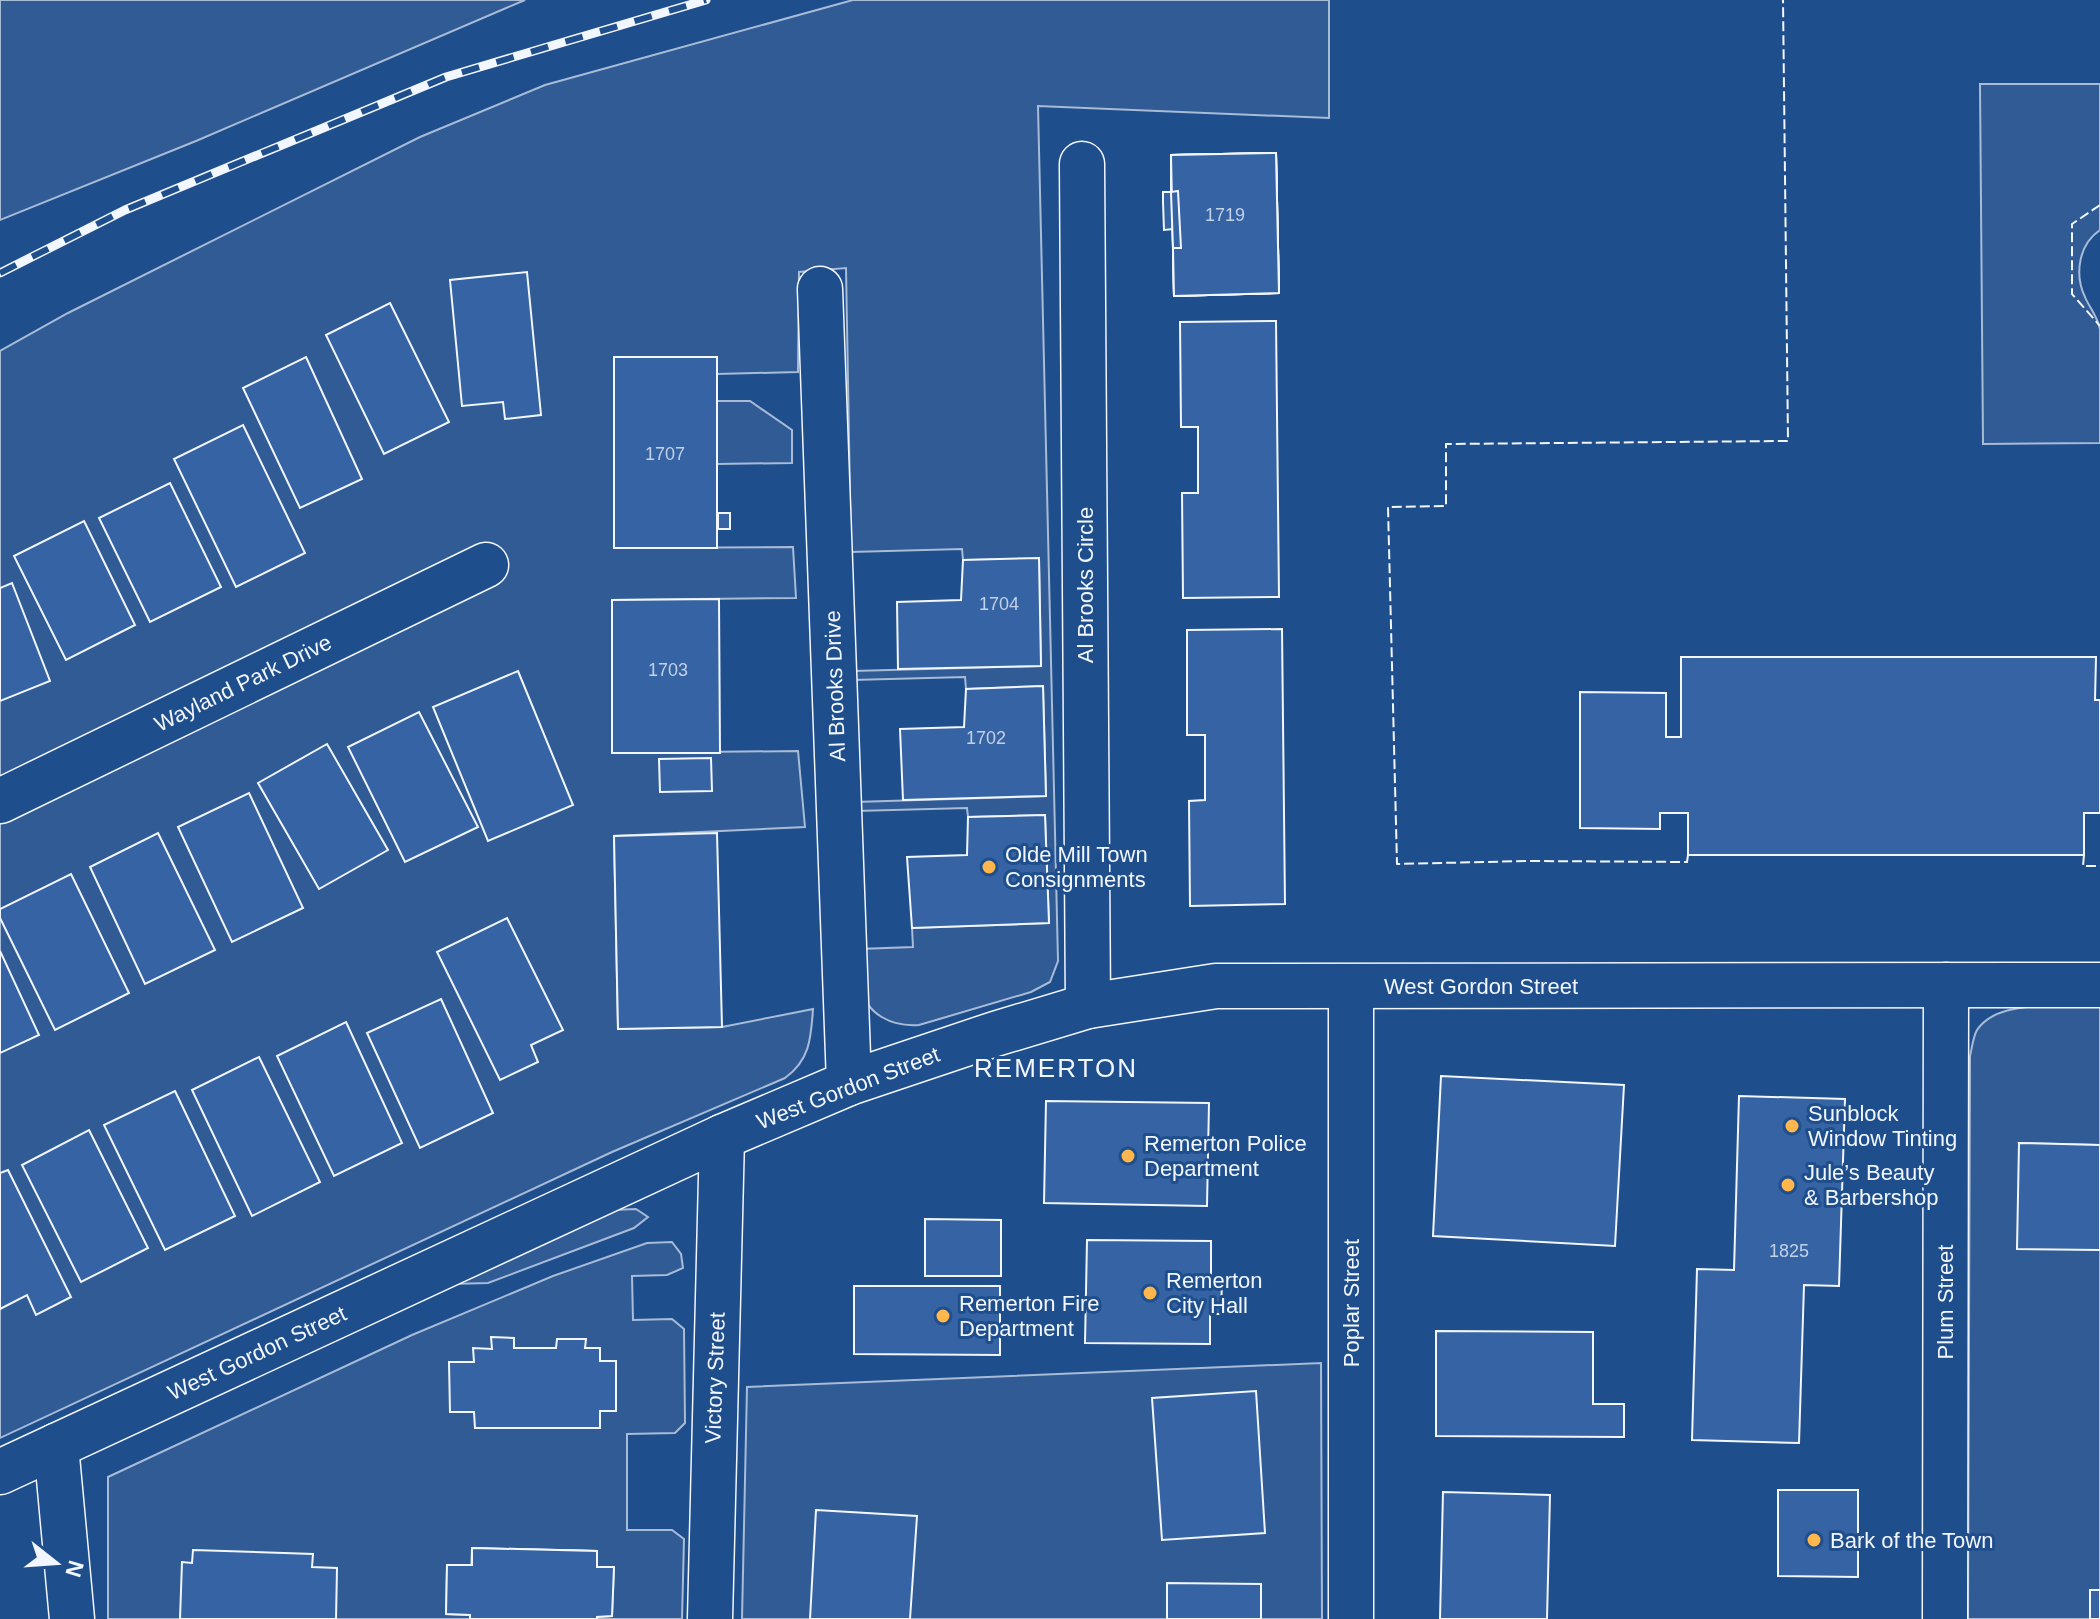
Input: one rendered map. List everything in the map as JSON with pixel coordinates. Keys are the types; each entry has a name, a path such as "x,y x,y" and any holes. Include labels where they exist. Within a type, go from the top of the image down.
{"street":[{"name":"Al Brooks Circle","path":"1082,164 1088,1006"},
{"name":"Al Brooks Drive","path":"820,289 849,1083"},
{"name":"Wayland Park Drive","path":"0,801 486,565"},
{"name":"Plum Street","path":"1945,1619 1946,985"},
{"name":"West Gordon Street","path":"0,1472 722,1137 849,1083 1088,1006 1216,986 2100,985"},
{"name":"Poplar Street","path":"1351,987 1351,1619"},
{"name":"Victory Street","path":"710,1619 722,1137"},
{"path":"56,1446 72,1619"}],"shaded area":[{"path":"0,0 525,0 196,141 0,220"},
{"path":"853,0 1329,0 1329,118 1038,106 1058,961 1050,982 1031,992 919,1025 900,1024 882,1017 864,997 859,949 913,947 912,928 1049,923 1045,815 968,817 967,808 856,811 855,802 1046,796 1043,686 966,689 965,677 853,680 853,671 1041,666 1039,559 963,560 962,549 851,552 846,268 799,272 798,372 717,374 716,357 614,358 614,548 793,547 796,598 612,600 612,753 798,751 805,827 614,836 618,1029 722,1027 813,1009 810,1039 800,1064 785,1078 612,1152 0,1438 0,351 68,313 420,137 545,85"},
{"path":"1980,84 2100,84 2100,230 2087,243 2079,269 2082,288 2100,330 2100,443 1983,444"},
{"path":"717,401 750,401 792,430 792,463 717,464"},
{"path":"2057,1004 2100,1004 2100,1145 2019,1143 2100,1250 2100,1619 1968,1619 1970,1056 1977,1030 1993,1016 2013,1009"},
{"path":"636,1209 648,1217 634,1228 488,1283 450,1284 612,1210"},
{"path":"672,1242 681,1254 683,1268 667,1275 632,1276 633,1320 672,1319 684,1329 685,1423 675,1433 627,1434 627,1530 672,1530 684,1539 682,1619 597,1619 612,1616 614,1568 597,1567 597,1551 473,1549 472,1565 447,1566 446,1614 470,1615 470,1619 108,1619 108,1477 412,1335 553,1276 647,1243"},
{"path":"1321,1363 1322,1619 742,1619 747,1387"}],"building":[{"path":"1276,153 1279,293 1174,296 1171,155"},
{"path":"1276,153 1279,293 1174,296 1173,229 1164,230 1163,202 1163,192 1171,192 1171,155"},
{"path":"1276,153 1279,293 1174,296 1173,248 1181,248 1179,196 1178,191 1171,192 1171,155"},
{"path":"1276,153 1279,293 1174,296 1171,155"},
{"path":"1178,191 1181,248 1173,248 1171,192"},
{"path":"527,272 541,415 505,419 503,402 462,406 450,280"},
{"path":"390,303 449,422 384,454 326,335"},
{"path":"1276,321 1279,597 1183,598 1182,493 1198,493 1198,427 1181,427 1180,322"},
{"path":"306,357 362,479 300,508 243,388"},
{"path":"614,357 717,357 717,548 614,548"},
{"path":"243,425 305,553 236,587 174,459"},
{"path":"170,483 221,587 150,622 99,518"},
{"path":"718,513 730,513 730,529 718,529"},
{"path":"84,521 135,625 66,660 14,556"},
{"path":"1039,558 1041,666 898,669 897,602 961,600 963,560"},
{"path":"12,583 50,681 0,701 0,588"},
{"path":"719,599 720,753 612,753 612,600"},
{"path":"1282,629 1285,904 1190,906 1189,801 1205,800 1205,735 1187,735 1187,630"},
{"path":"1681,657 2096,657 2095,700 2100,700 2100,813 2084,813 2084,855 1688,855 1688,813 1660,813 1660,829 1580,828 1580,692 1666,693 1666,737 1681,737"},
{"path":"518,671 573,805 488,841 433,707"},
{"path":"1043,686 1046,796 903,800 900,729 964,727 966,689"},
{"path":"419,712 478,827 405,862 348,747"},
{"path":"327,744 388,850 319,889 258,783"},
{"path":"711,758 712,791 660,792 659,759"},
{"path":"249,793 303,908 232,942 178,827"},
{"path":"1045,815 1049,923 912,928 907,857 967,855 968,817"},
{"path":"158,833 215,950 145,984 90,867"},
{"path":"717,833 722,1027 618,1029 614,836"},
{"path":"71,874 129,993 55,1030 0,918 0,909"},
{"path":"507,918 563,1030 531,1045 538,1062 500,1080 437,952"},
{"path":"0,951 39,1035 0,1053"},
{"path":"441,999 493,1113 420,1148 367,1033"},
{"path":"346,1022 402,1143 334,1176 277,1056"},
{"path":"259,1057 320,1182 252,1216 192,1090"},
{"path":"1441,1076 1624,1085 1615,1246 1433,1236"},
{"path":"175,1091 235,1216 165,1250 104,1125"},
{"path":"1739,1096 1845,1099 1839,1286 1804,1285 1799,1443 1692,1440 1697,1269 1734,1270"},
{"path":"1046,1101 1209,1103 1207,1206 1044,1203"},
{"path":"89,1130 148,1248 81,1282 22,1165"},
{"path":"2019,1143 2100,1145 2100,1250 2017,1249"},
{"path":"8,1170 71,1297 36,1315 27,1295 0,1309 0,1173"},
{"path":"925,1219 1001,1220 1001,1276 925,1276"},
{"path":"1087,1240 1211,1241 1211,1279 1222,1279 1221,1314 1210,1314 1210,1344 1085,1343"},
{"path":"854,1286 1000,1286 1000,1355 854,1354"},
{"path":"1436,1331 1593,1332 1593,1404 1624,1404 1624,1437 1436,1436"},
{"path":"491,1337 514,1338 514,1348 556,1348 557,1339 586,1339 585,1348 600,1348 600,1361 616,1361 616,1411 600,1411 600,1428 475,1428 474,1412 450,1412 449,1362 474,1362 473,1348 492,1349"},
{"path":"1256,1391 1265,1533 1162,1540 1152,1398"},
{"path":"1778,1490 1858,1490 1858,1577 1778,1576"},
{"path":"1443,1492 1550,1495 1547,1619 1440,1619"},
{"path":"816,1510 917,1516 910,1619 810,1619"},
{"path":"472,1548 597,1551 597,1619 470,1619"},
{"path":"472,1548 597,1551 597,1567 614,1567 612,1616 597,1619 470,1619 470,1615 446,1614 447,1565 472,1565"},
{"path":"193,1550 313,1554 312,1567 337,1568 336,1619 180,1619 182,1562 192,1563"},
{"path":"1167,1583 1261,1584 1261,1619 1167,1619"},
{"path":"2090,1590 2100,1590 2100,1619 2090,1619"}],"railway":[{"path":"0,273 125,210 446,77 706,0"}],"fence":[{"path":"1688,855 1687,862 1397,864 1388,507 1446,506 1446,444 1788,441 1783,0"},
{"path":"2100,205 2072,224 2072,294 2100,326"},
{"path":"2084,855 2083,866 2100,866"}],"place":[{"name":"Olde Mill Town Consignments","path":"989,867"},
{"name":"Sunblock Window Tinting","path":"1792,1126"},
{"name":"Remerton Police Department","path":"1128,1156"},
{"name":"Jule’s Beauty & Barbershop","path":"1788,1185"},
{"name":"Remerton City Hall","path":"1150,1293"},
{"name":"Remerton Fire Department","path":"943,1316"},
{"name":"Bark of the Town","path":"1814,1540"}],"district":[{"name":"REMERTON","path":"1056,1068"}]}
